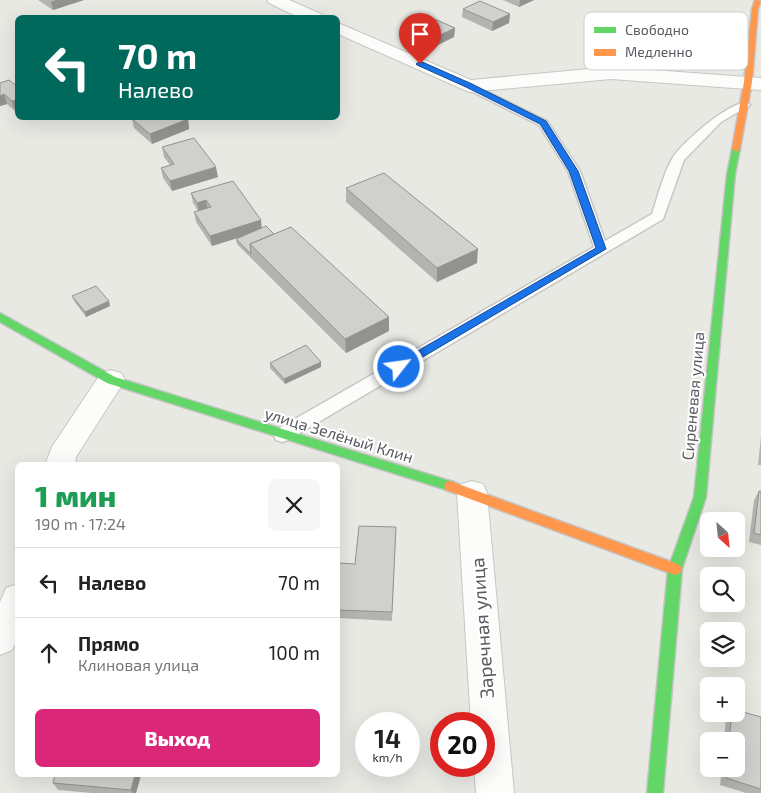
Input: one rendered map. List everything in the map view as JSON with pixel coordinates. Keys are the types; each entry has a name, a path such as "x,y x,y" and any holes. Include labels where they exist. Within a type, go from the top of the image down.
{"street":[{"path":"275,0 308,15"},
{"name":"Сиреневая улица","path":"655,793 675,569 700,498 731,174 744,105 755,83 755,9 758,0"},
{"path":"340,29 469,86 610,73 755,83"},
{"name":"улица Зелёный Клин","path":"0,317 111,380 472,493 675,569"},
{"path":"61,462 62,455 111,380"},
{"name":"Заречная улица","path":"472,493 501,790"},
{"path":"0,639 15,606"}],"lane":[{"path":"469,86 543,123 574,171 601,249"},
{"path":"282,435 658,216 678,159 716,120 744,105"}],"building":[{"path":"480,1 510,14 493,22 463,9"},
{"path":"432,18 455,28 434,38 412,28"},
{"path":"9,80 15,85 15,100 12,101 4,94 0,96 0,83"},
{"path":"133,120 185,120 150,134"},
{"path":"194,138 216,167 170,181 161,168 174,164 162,147"},
{"path":"384,173 478,249 437,268 346,188"},
{"path":"233,181 261,220 210,236 194,212 211,207 206,200 197,203 191,193"},
{"path":"266,226 274,234 250,244 251,254 236,239"},
{"path":"291,227 389,317 345,339 250,244"},
{"path":"96,286 109,301 85,312 72,296"},
{"path":"306,345 321,362 284,379 270,363"},
{"path":"759,491 761,491 761,535 754,533"},
{"path":"359,526 396,527 392,612 340,610 340,563 355,564"},
{"path":"745,713 761,717 761,789 726,778 745,777 745,732 730,732 731,722 745,722"},
{"path":"54,777 134,777 131,790 53,783"}],"traffic: fast":[{"path":"655,793 675,569 700,497 731,174 736,149"},
{"path":"0,317 111,380 450,486"}],"traffic: slow":[{"path":"736,149 748,82 755,9 758,0"},
{"path":"450,486 675,569"}],"route":[{"path":"399,367 601,249 574,171 543,123 420,64"}]}
